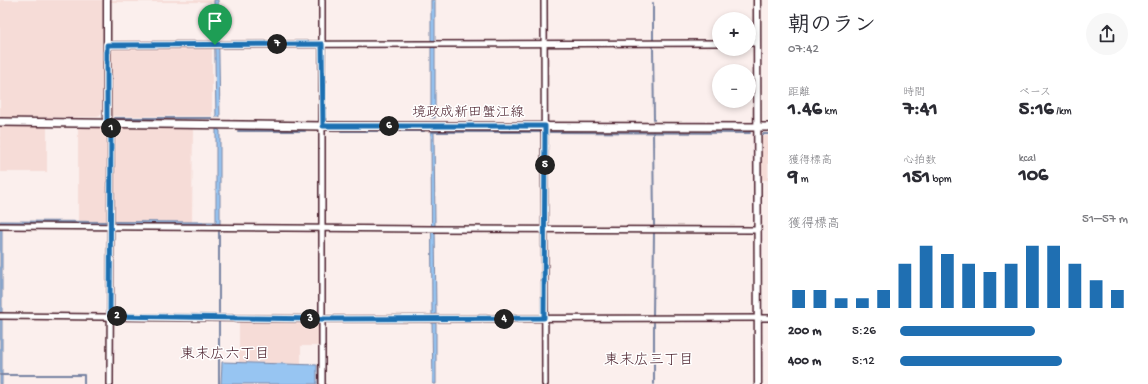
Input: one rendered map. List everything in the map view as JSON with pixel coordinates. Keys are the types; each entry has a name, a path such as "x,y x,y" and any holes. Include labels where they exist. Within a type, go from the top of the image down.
{"main road":[{"name":"境政成新田蟹江線","path":"0,122 323,126 768,127"}],"street":[{"path":"107,0 110,224 110,384"},
{"path":"322,0 322,384"},
{"path":"544,0 545,384"},
{"path":"757,0 756,127 758,384"},
{"path":"107,45 712,44"},
{"path":"0,226 110,224 323,229 757,230"},
{"path":"1,316 322,319 768,318"}],"shaded area":[{"path":"0,0 102,0 102,114 98,117 0,117"},
{"path":"110,0 214,0 214,2 110,2"},
{"path":"112,47 212,48 212,116 111,116"},
{"path":"0,126 47,126 47,172 0,172"},
{"path":"78,126 106,127 108,129 108,221 78,221"},
{"path":"193,127 192,222 114,221 113,131 115,128"},
{"path":"761,136 768,136 768,180 761,180"},
{"path":"239,320 318,322 320,346 301,346 301,364 239,362"}],"water":[{"path":"214,0 218,0 220,117 216,117"},
{"path":"431,0 435,0 435,118 431,118"},
{"path":"216,128 220,131 220,224 0,223 0,221 216,222"},
{"path":"431,132 434,132 436,315 432,315"},
{"path":"0,229 2,229 2,384 0,384"},
{"path":"432,323 436,323 436,384 433,384"},
{"path":"222,362 317,365 317,384 221,384"}],"waterway":[{"path":"653,3 653,40"},
{"path":"653,48 654,120"},
{"path":"114,118 212,118"},
{"path":"238,131 305,131"},
{"path":"341,131 424,131"},
{"path":"431,132 541,132"},
{"path":"548,132 750,133"},
{"path":"653,132 654,225"},
{"path":"763,134 768,134"},
{"path":"219,232 219,315"},
{"path":"653,316 654,233"},
{"path":"219,321 219,384"},
{"path":"654,323 654,384"},
{"path":"0,375 84,375 84,384"}],"district":[{"name":"東末広六丁目","path":"225,355"},
{"name":"東末広三丁目","path":"649,361"}],"route":[{"path":"322,44 323,126 545,126 544,318 322,319 110,316 111,123 107,122 107,45 215,45 322,44"}]}
